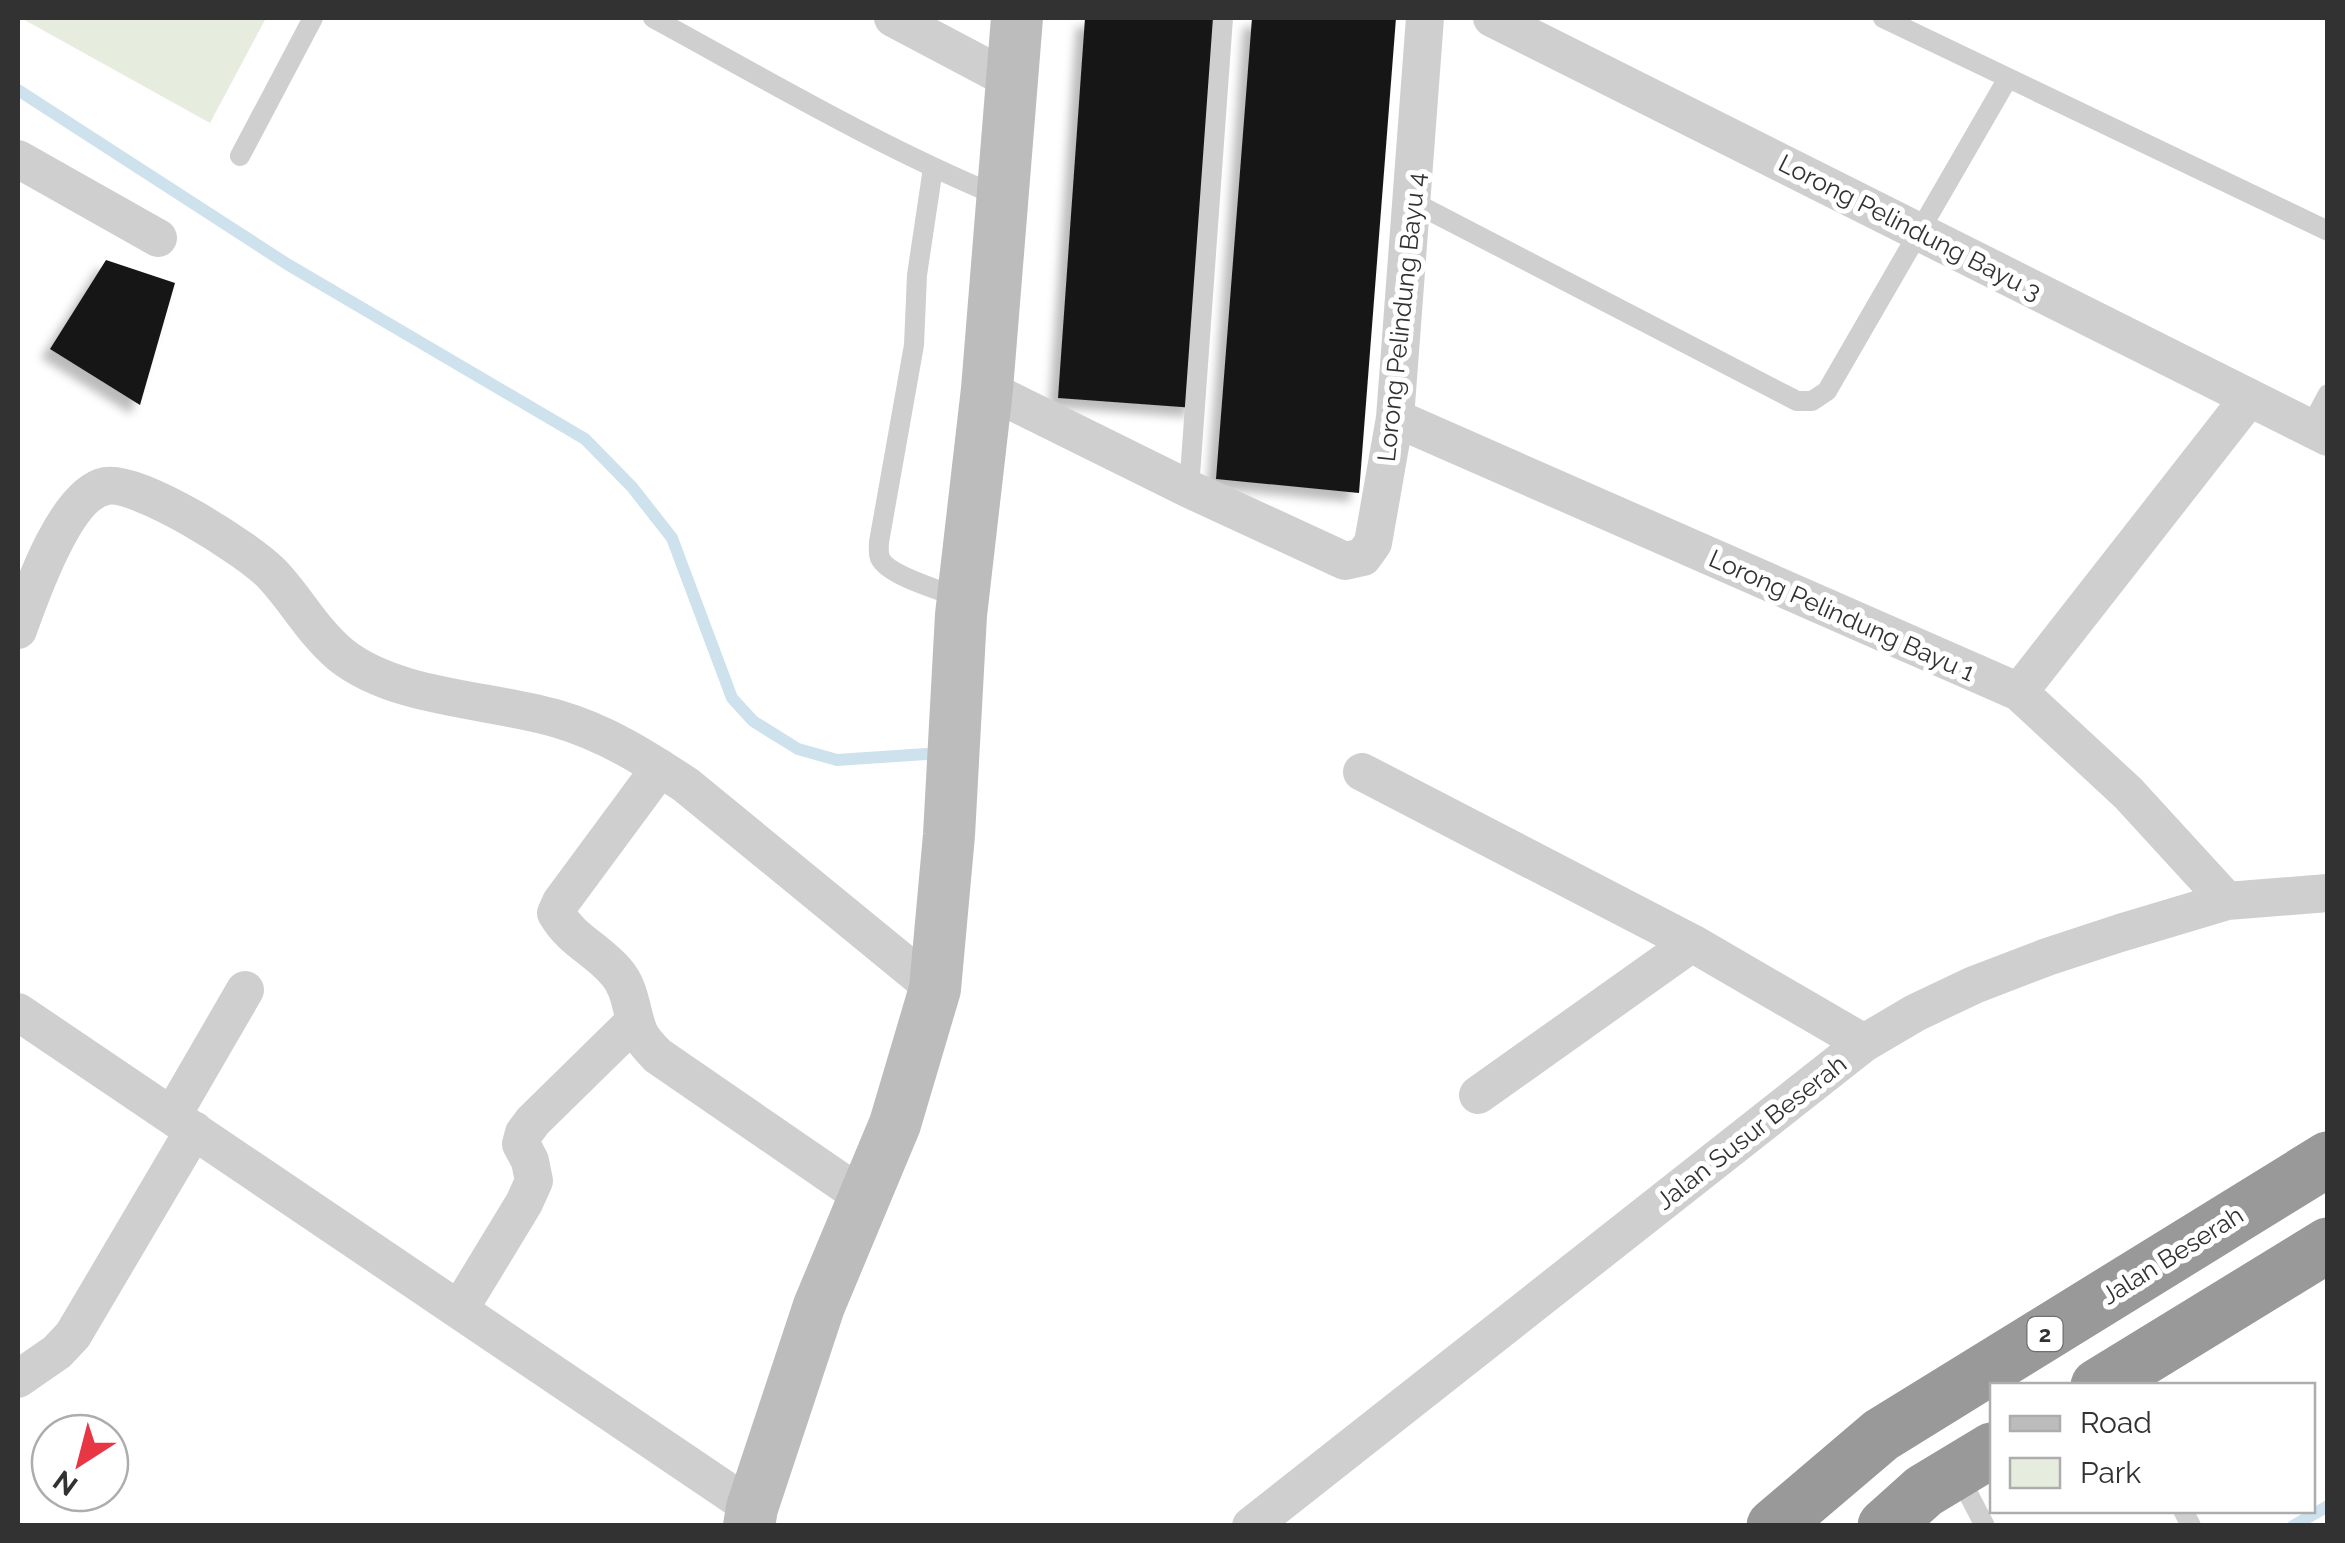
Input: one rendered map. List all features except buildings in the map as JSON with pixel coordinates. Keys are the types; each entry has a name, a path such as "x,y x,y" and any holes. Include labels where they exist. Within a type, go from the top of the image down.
{"highway":[{"name":"Jalan Beserah","path":"1774,1526 1882,1435 2328,1159"},
{"path":"2108,1383 2328,1246"},
{"path":"1886,1526 1924,1491 1975,1460"}],"street":[{"path":"892,18 1012,81"},
{"path":"18,1012 459,1310 750,1517 819,1306 895,1124 935,989 963,599 987,389 1017,18"},
{"name":"Lorong Pelindung Bayu 4","path":"987,389 1188,489 1345,560 1363,557 1373,542 1396,418 1425,18"},
{"name":"Lorong Pelindung Bayu 3","path":"1492,18 2319,432"},
{"path":"19,166 158,238"},
{"path":"2019,692 2249,398"},
{"name":"Lorong Pelindung Bayu 1","path":"1396,418 2019,692 2128,793 2227,901"},
{"path":"18,630 41,569 83,498 108,485 144,493 214,531 270,572 340,654 362,668 410,687 556,718 597,732 643,756 686,786 935,989"},
{"path":"660,768 560,902 556,913 576,939 620,976 640,1035 658,1056 863,1197"},
{"path":"1362,772 1692,943 1864,1043"},
{"name":"Jalan Susur Beserah","path":"1251,1526 1864,1043 1915,1012 2047,957 2227,901 2328,893"},
{"path":"1478,1095 1692,943"},
{"path":"18,1379 57,1352 73,1335 183,1123 244,990"},
{"path":"459,1310 534,1181 521,1144 524,1133 636,1021"}],"lane":[{"path":"240,156 312,18"},
{"path":"653,18 855,128 1002,198"},
{"path":"1188,489 1222,18"},
{"path":"1883,18 2328,231"},
{"path":"1413,202 1797,401 1812,401 1827,391 2008,78"},
{"path":"934,168 917,276 914,345 879,542 880,559 902,575 963,599"},
{"path":"2319,432 2328,394"},
{"path":"1975,1460 1985,1526"}],"green space":[{"path":"21,18 266,18 210,123"}],"waterway":[{"path":"18,90 287,264 585,439 632,487 672,538 732,698 753,721 798,749 837,760 926,754"},
{"path":"2293,1526 2328,1506"}]}
